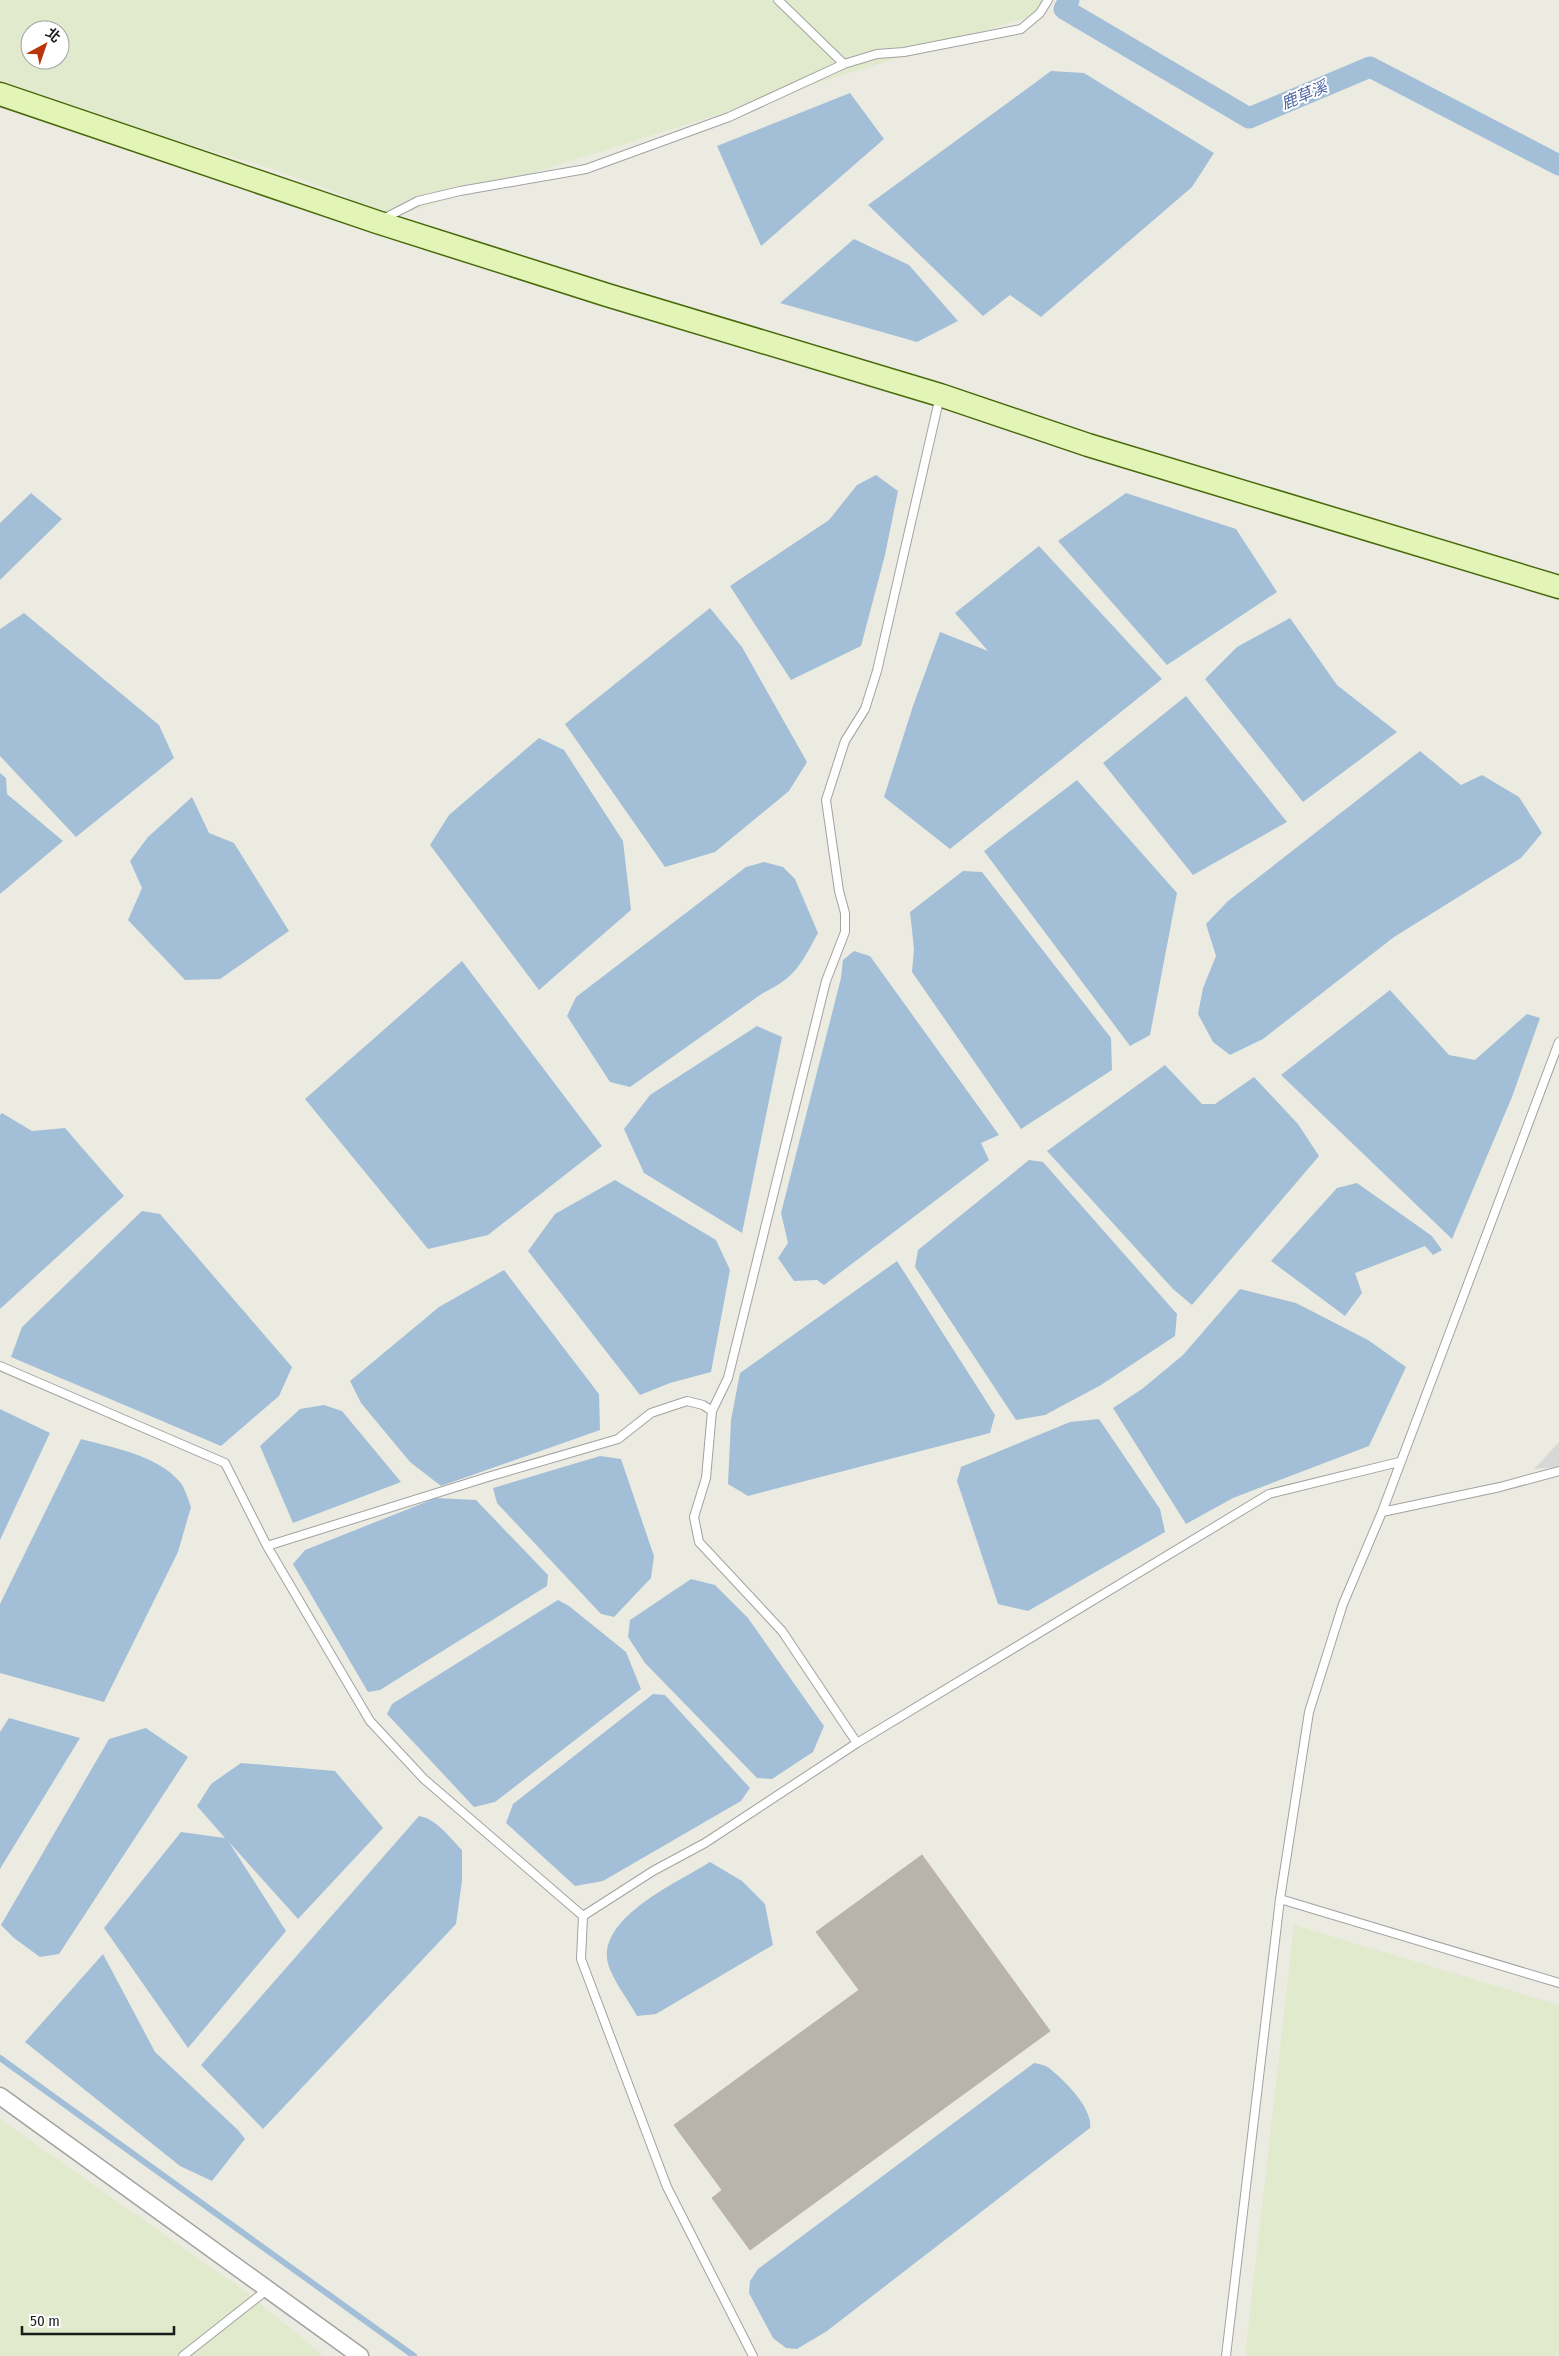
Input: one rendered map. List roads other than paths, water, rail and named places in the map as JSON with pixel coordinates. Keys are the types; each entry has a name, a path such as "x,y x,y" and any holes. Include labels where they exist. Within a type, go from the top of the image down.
{"street":[{"path":"0,94 377,222 606,295 940,395 1088,445 1559,588"},
{"path":"0,2096 360,2356"}],"lane":[{"path":"778,0 844,64"},
{"path":"377,222 418,201 460,191 586,169 729,117 844,64 878,54 904,52 1021,30 1040,13 1048,0"},
{"path":"857,1743 782,1631 699,1542 694,1517 706,1478 712,1411 728,1378 826,981 845,932 845,913 839,891 826,800 845,741 865,709 877,671 940,395"},
{"path":"1226,2356 1280,1899 1309,1712 1343,1604 1382,1512 1399,1462 1559,1042"},
{"path":"0,1366 225,1463 267,1546 370,1721 424,1779 583,1916"},
{"path":"267,1546 491,1476 618,1439 651,1413 687,1401 703,1405 712,1411"},
{"path":"583,1916 653,1871 705,1843 857,1743 1269,1494 1399,1462"},
{"path":"1382,1512 1500,1487 1559,1471"},
{"path":"1280,1899 1559,1983"},
{"path":"583,1916 581,1959 667,2187 753,2356"},
{"path":"183,2356 268,2289"}],"water":[{"path":"1051,71 1084,73 1214,153 1192,187 1041,317 1010,295 983,316 868,205"},
{"path":"850,93 884,139 761,246 717,146"},
{"path":"854,239 909,265 958,321 917,342 780,303"},
{"path":"876,475 898,491 885,555 861,646 791,680 730,586 829,520 857,485"},
{"path":"31,493 62,519 0,580 0,523"},
{"path":"1126,493 1236,529 1277,592 1167,665 1058,541"},
{"path":"1039,546 1162,679 950,849 884,797 913,706 940,632 988,651 955,613"},
{"path":"710,608 742,647 807,762 789,791 715,852 665,867 565,724"},
{"path":"24,613 159,725 174,758 76,837 0,756 0,629"},
{"path":"1290,618 1337,685 1397,732 1303,802 1205,679 1237,647"},
{"path":"1186,696 1287,822 1193,875 1103,763"},
{"path":"539,738 564,750 623,841 631,910 539,990 430,845 449,815"},
{"path":"1420,751 1461,785 1482,775 1519,797 1542,833 1521,858 1394,937 1263,1039 1230,1055 1213,1042 1198,1014 1203,988 1216,956 1206,924 1228,901"},
{"path":"0,773 6,778 7,794 63,841 0,894"},
{"path":"1077,780 1177,893 1150,1035 1130,1046 984,851"},
{"path":"192,797 209,833 234,843 289,931 220,979 185,980 128,920 142,888 130,861 148,837"},
{"path":"764,862 783,867 795,879 818,933 802,961 783,981 763,993 630,1087 610,1082 567,1016 576,997 746,867"},
{"path":"963,871 982,872 1111,1038 1112,1070 1021,1129 912,972 914,949 910,912"},
{"path":"854,951 870,956 999,1135 981,1143 989,1160 824,1285 817,1280 794,1281 778,1258 788,1243 781,1213 841,978 843,960"},
{"path":"462,961 602,1146 488,1235 428,1249 305,1099"},
{"path":"1390,990 1449,1055 1475,1060 1527,1014 1540,1018 1512,1097 1452,1239 1281,1075"},
{"path":"757,1026 782,1037 742,1233 644,1173 624,1129 650,1095"},
{"path":"1165,1065 1202,1104 1215,1104 1254,1077 1298,1124 1319,1156 1192,1305 1173,1289 1047,1151"},
{"path":"2,1113 32,1131 65,1128 124,1196 0,1309 0,1115"},
{"path":"1029,1160 1043,1162 1177,1314 1175,1336 1101,1385 1045,1415 1016,1420 915,1267 918,1250"},
{"path":"615,1180 716,1240 730,1270 711,1372 670,1383 640,1395 528,1251 555,1214"},
{"path":"1357,1183 1432,1236 1442,1250 1433,1255 1425,1246 1355,1273 1362,1293 1345,1316 1271,1261 1337,1188"},
{"path":"142,1211 160,1214 292,1367 279,1396 221,1446 11,1357 22,1327"},
{"path":"897,1261 995,1415 990,1433 748,1496 728,1484 731,1420 740,1373"},
{"path":"504,1270 599,1394 600,1430 441,1486 410,1462 361,1403 350,1381 439,1307"},
{"path":"1240,1289 1296,1303 1368,1340 1406,1367 1369,1446 1233,1498 1186,1524 1113,1408 1142,1389 1183,1355"},
{"path":"324,1405 342,1411 401,1482 293,1523 260,1446 300,1409"},
{"path":"0,1409 50,1433 0,1540"},
{"path":"1099,1419 1160,1509 1165,1532 1028,1611 998,1604 957,1481 961,1467 1070,1422"},
{"path":"81,1439 121,1449 159,1465 180,1482 191,1507 178,1552 104,1702 0,1673 0,1604"},
{"path":"600,1456 621,1459 654,1556 651,1578 614,1617 601,1614 497,1503 493,1488"},
{"path":"436,1498 476,1500 548,1575 547,1586 380,1690 368,1692 293,1564 305,1550"},
{"path":"691,1579 715,1585 748,1618 824,1726 813,1752 772,1779 757,1778 645,1663 628,1637 630,1620"},
{"path":"558,1600 569,1606 626,1652 641,1689 495,1802 474,1807 387,1714 392,1704"},
{"path":"653,1694 665,1695 750,1788 741,1801 603,1881 575,1886 506,1823 513,1804"},
{"path":"9,1718 80,1738 0,1869 0,1732"},
{"path":"146,1728 188,1757 59,1954 40,1957 14,1938 1,1925 109,1739"},
{"path":"241,1763 335,1771 383,1828 298,1919 229,1842 286,1931 188,2048 104,1928 181,1832 225,1838 197,1806 211,1784"},
{"path":"419,1816 432,1821 462,1850 462,1881 456,1924 263,2129 201,2065"},
{"path":"710,1862 742,1881 765,1904 773,1945 656,2014 637,2016 611,1972 607,1958 609,1942 617,1928 646,1901"},
{"path":"103,1954 155,2052 238,2130 245,2139 212,2181 180,2166 25,2042"},
{"path":"1034,2063 1049,2068 1076,2095 1087,2112 1090,2128 827,2331 797,2349 786,2348 773,2338 749,2293 750,2281 758,2269"}],"waterway":[{"name":"鹿草溪","path":"1069,0 1064,9 1249,118 1370,67 1559,165"},
{"path":"0,2058 414,2356"}]}
